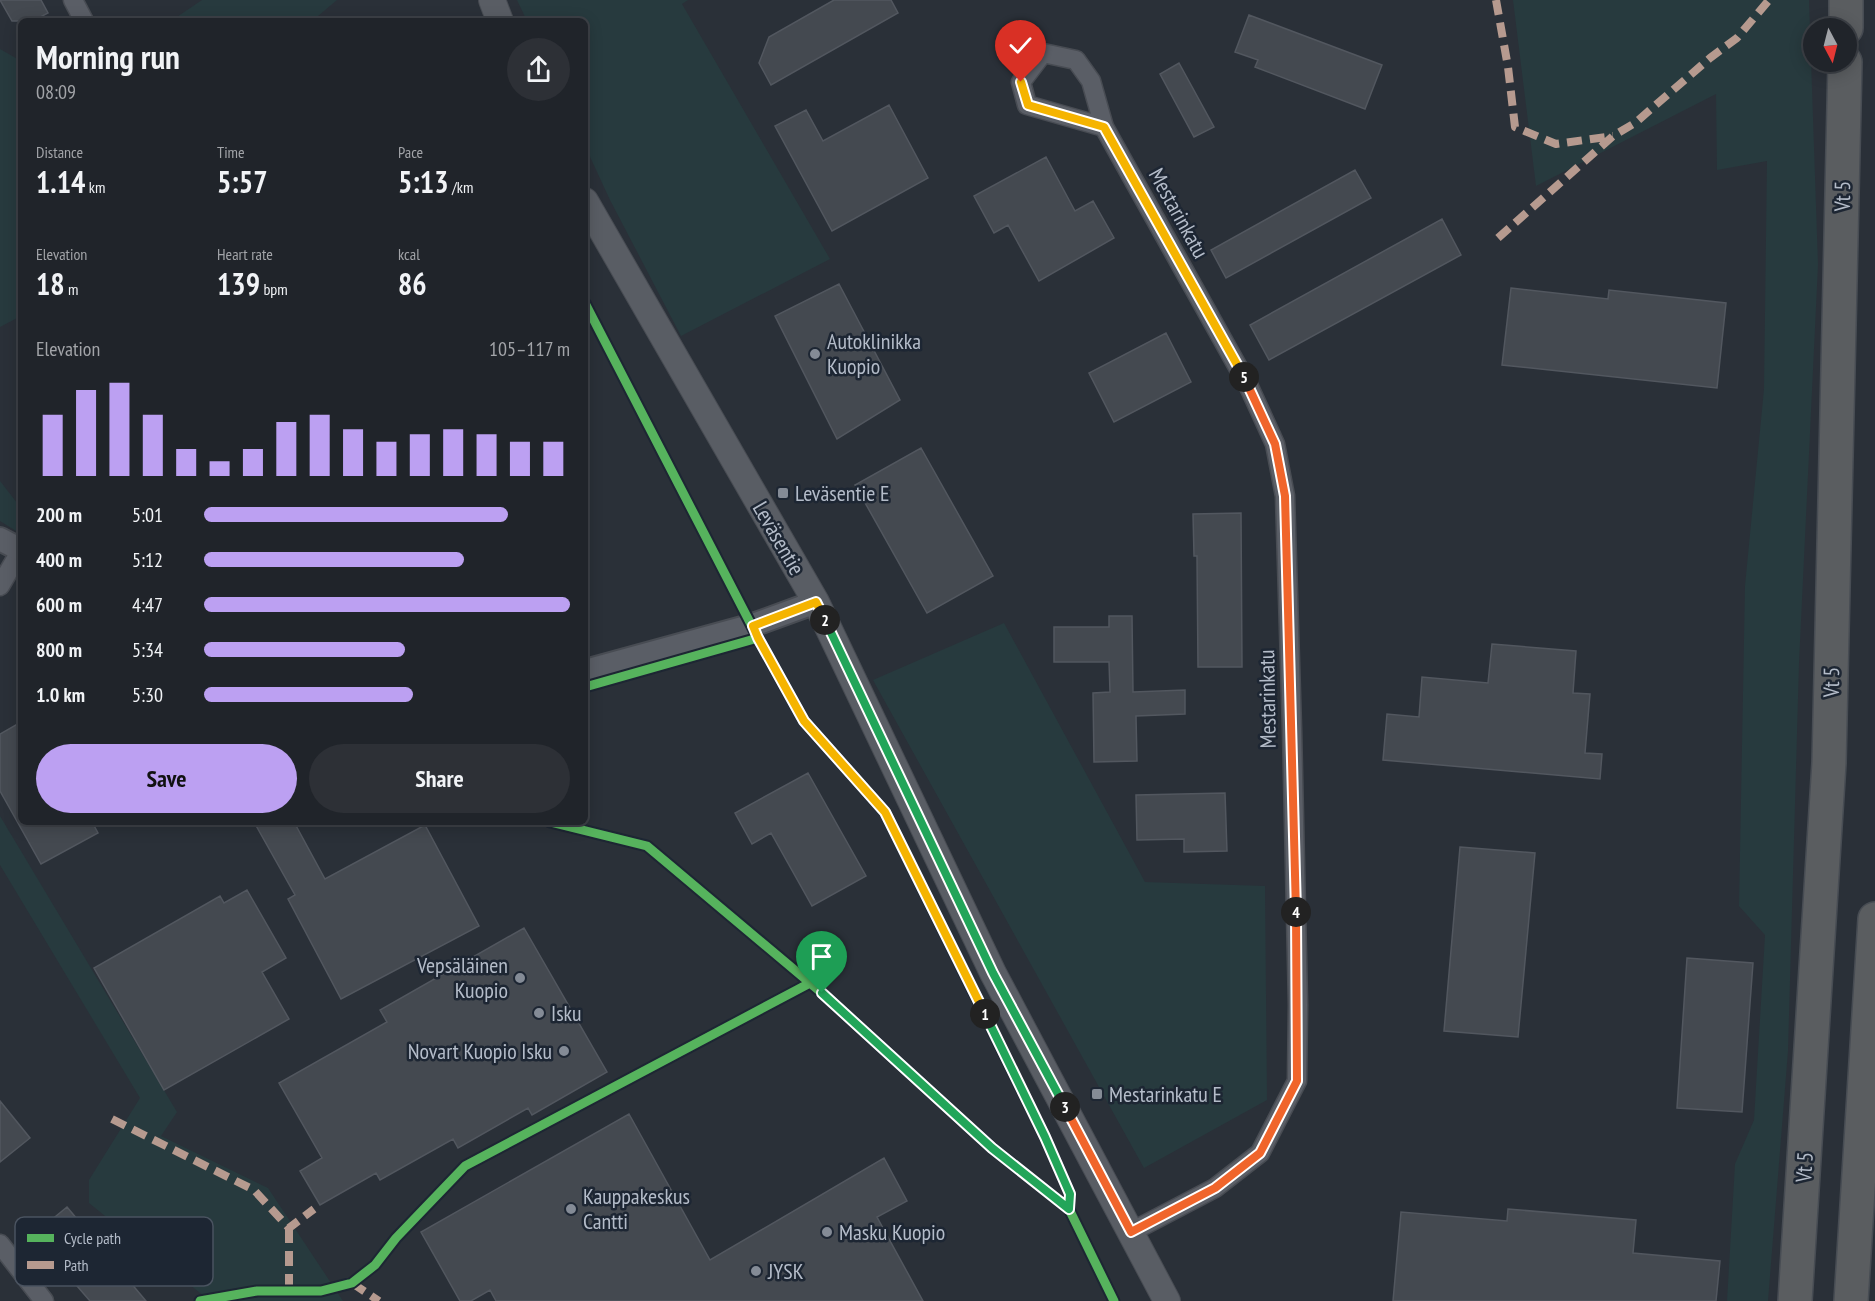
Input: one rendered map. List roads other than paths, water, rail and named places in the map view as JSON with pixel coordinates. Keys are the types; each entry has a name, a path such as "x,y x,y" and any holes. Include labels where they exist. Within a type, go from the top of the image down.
{"highway":[{"path":"1846,0 1846,18"},
{"name":"Vt 5","path":"1795,1301 1829,763 1845,72"},
{"path":"1851,1301 1875,919"}],"main road":[{"path":"492,0 499,18"},
{"name":"Leväsentie","path":"588,206 816,602 993,973 1167,1301"}],"street":[{"path":"73,0 82,18"},
{"name":"Mestarinkatu","path":"1104,127 1028,105 1021,82 1043,53 1076,60 1091,81 1104,127 1249,387 1275,444 1285,496 1298,1005 1297,1081 1260,1153 1215,1188 1131,1232"},
{"path":"0,539 18,548"},
{"path":"0,586 18,555"},
{"path":"588,670 753,626 816,602"},
{"path":"0,1244 15,1263"},
{"path":"32,1286 44,1301"}],"place":[{"name":"Autoklinikka Kuopio","path":"815,354"},
{"name":"Leväsentie E","path":"783,493"},
{"name":"Vepsäläinen Kuopio","path":"520,978"},
{"name":"Isku","path":"539,1013"},
{"name":"Novart Kuopio Isku","path":"564,1051"},
{"name":"Mestarinkatu E","path":"1097,1094"},
{"name":"Kauppakeskus Cantti","path":"571,1209"},
{"name":"Masku Kuopio","path":"827,1232"},
{"name":"JYSK","path":"756,1271"}]}
